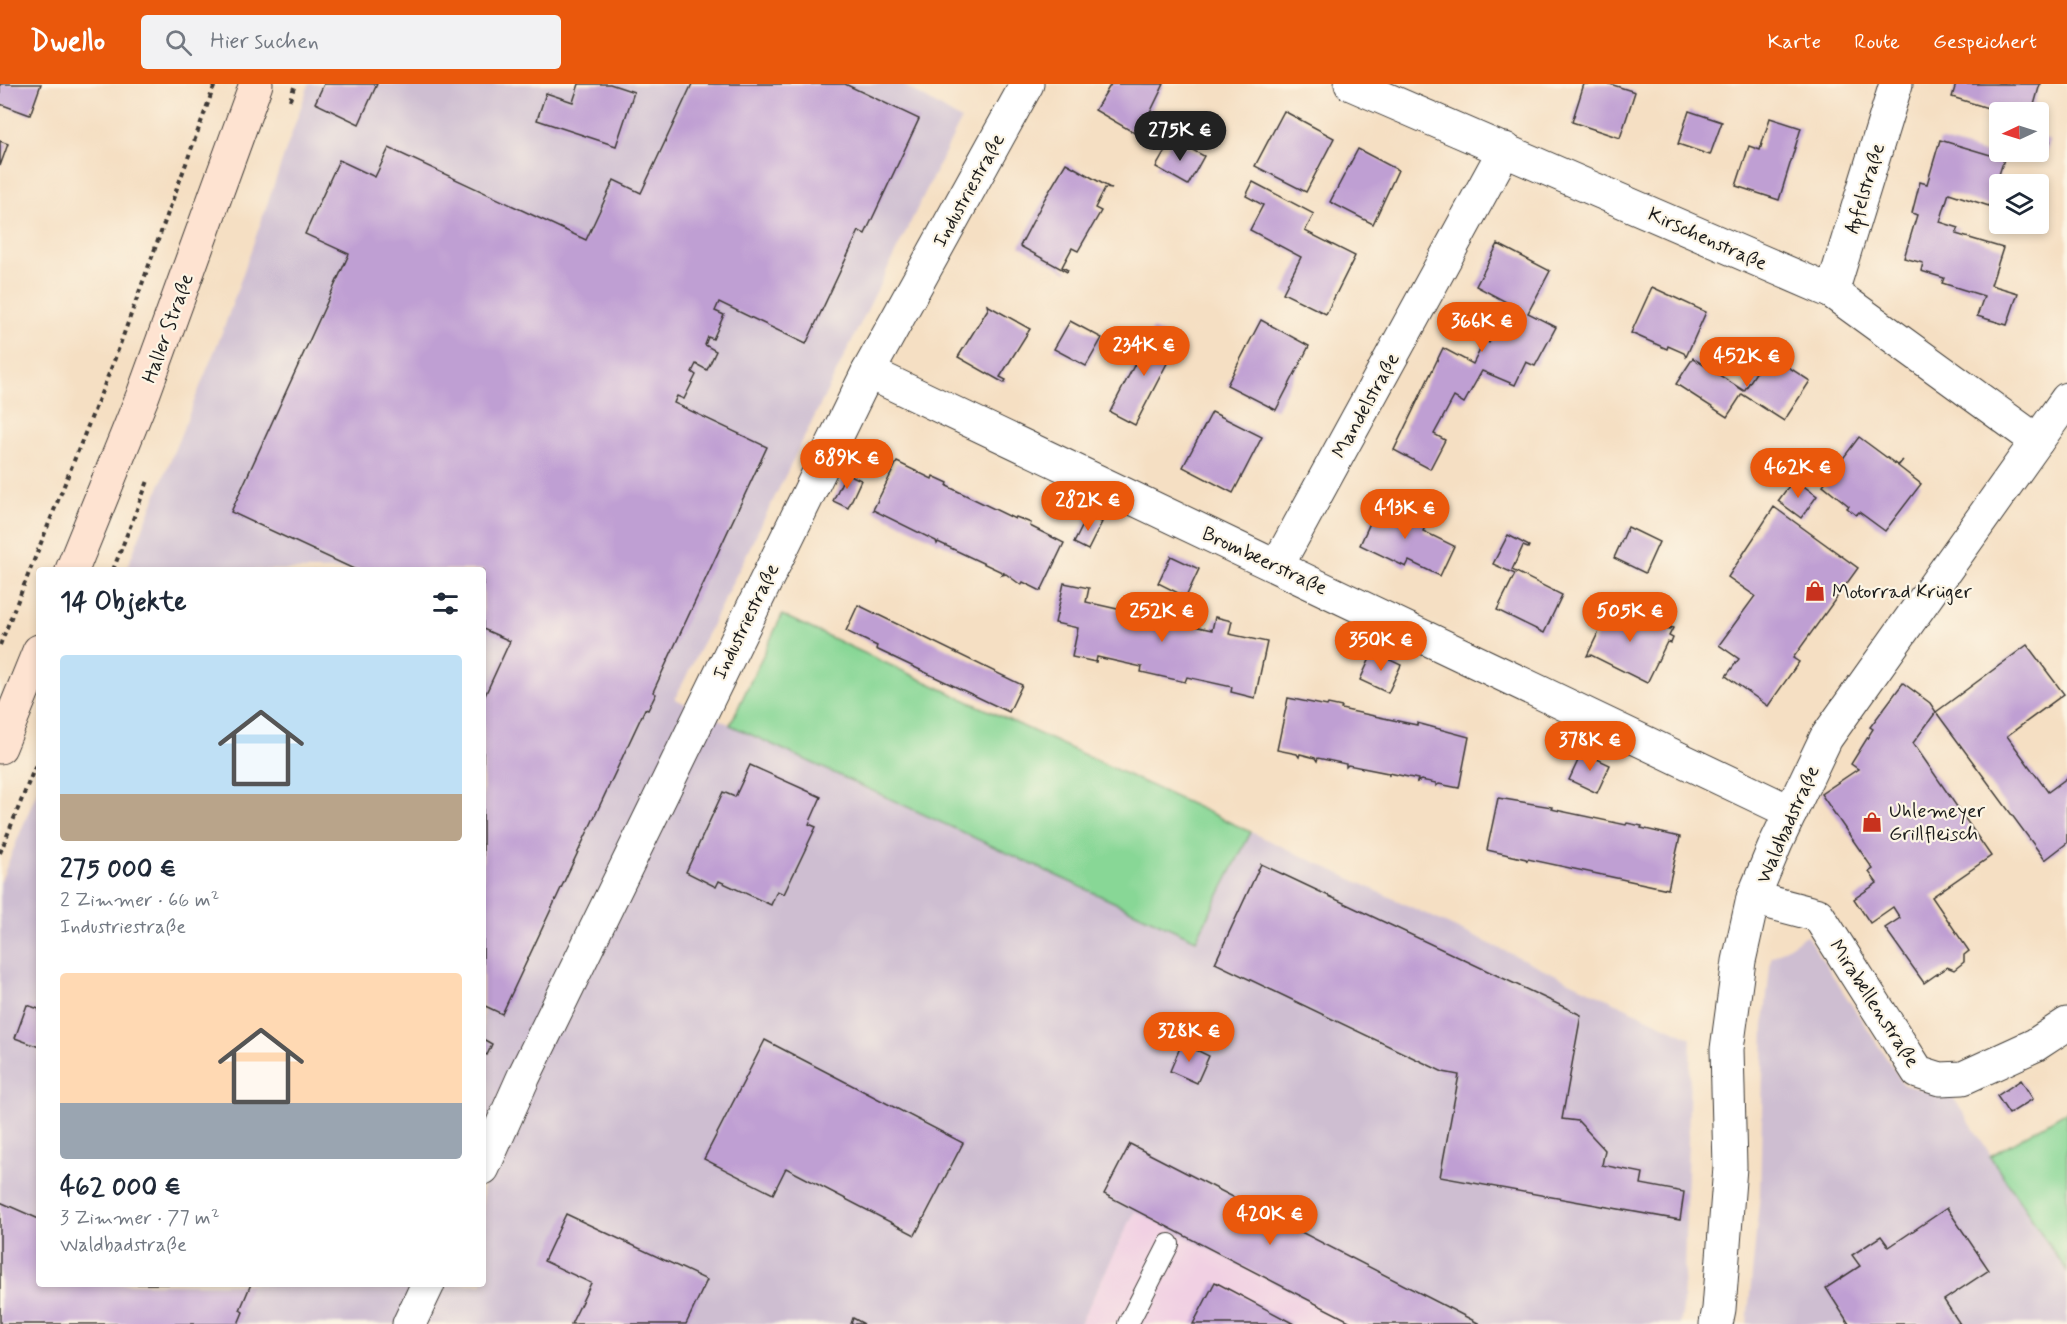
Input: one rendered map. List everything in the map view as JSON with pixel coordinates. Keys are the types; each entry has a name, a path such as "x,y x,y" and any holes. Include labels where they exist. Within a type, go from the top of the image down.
{"main road":[{"name":"Haller Straße","path":"73,567 143,395 256,84"},
{"path":"0,747 36,658"}],"street":[{"name":"Industriestraße","path":"486,1161 530,1065 868,372 1027,84"},
{"name":"Kirschenstraße","path":"1352,84 1832,292 2037,441"},
{"name":"Apfelstraße","path":"1832,292 1896,84"},
{"name":"Mandelstraße","path":"1276,566 1505,149"},
{"name":"Brombeerstraße","path":"868,372 1791,812"},
{"name":"Waldbadstraße","path":"1716,1324 1730,1167 1727,1049 1739,961 1753,898 1826,738 2067,399"},
{"name":"Mirabellenstraße","path":"1753,898 1818,915 1918,1071 1940,1079 1963,1078 2035,1045 2067,1024"},
{"path":"409,1324 427,1287"}],"lane":[{"path":"1128,1324 1169,1244"}],"path":[{"path":"0,645 114,361 215,84"},
{"path":"0,853 36,764"}],"shaded area":[{"path":"309,84 902,84 961,120 675,699 1196,940 1251,832 1691,1038 1683,1309 1680,1324 1355,1324 1135,1211 1080,1324 0,1324 0,883 36,793 36,1287 486,1287 486,567 127,567 225,325"},
{"path":"1806,935 1904,1085 1953,1097 2067,1272 2067,1324 1747,1324 1760,1194 1764,1023 1771,958"},
{"path":"1135,1211 1355,1324 1080,1324"}],"green space":[{"path":"782,615 1251,832 1196,940 730,725"},
{"path":"2067,1111 2067,1272 1990,1156"}],"building":[{"path":"0,84 41,84 30,115 0,104"},
{"path":"324,84 377,84 359,124 315,103"},
{"path":"579,84 610,84 634,92 616,146 537,120 546,93 573,102"},
{"path":"692,84 845,84 919,119 865,234 859,231 806,344 719,302 715,311 724,315 713,339 708,337 705,345 716,351 707,370 696,364 692,372 696,375 684,399 677,396 674,403 767,447 653,692 656,694 648,710 645,709 502,1014 486,1006 486,693 510,641 486,630 486,567 350,567 231,512 349,254 305,234 339,160 375,177 389,148 586,240 614,180 641,193"},
{"path":"1111,84 1164,84 1150,113 1164,121 1155,137 1141,130 1138,135 1095,110"},
{"path":"1584,84 1610,84 1635,92 1620,138 1572,122"},
{"path":"1956,84 2040,84 2035,102 1989,102 1989,108 1952,97"},
{"path":"1284,111 1334,138 1306,192 1255,166"},
{"path":"1689,111 1722,122 1710,155 1678,144"},
{"path":"1770,118 1801,128 1779,200 1736,186 1749,146 1760,150"},
{"path":"1172,139 1204,156 1188,185 1156,167"},
{"path":"1940,140 1989,155 1989,162 2003,162 1999,174 1989,174 1989,206 1949,193 1940,222 1959,228 1956,234 2003,248 1991,285 2018,293 2007,325 1977,316 1984,296 1942,283 1944,278 1921,271 1923,263 1904,258 1917,215 1912,213 1920,182 1927,184"},
{"path":"0,141 8,144 0,166"},
{"path":"1358,149 1398,170 1373,224 1330,202"},
{"path":"1066,163 1112,189 1105,188 1095,208 1101,211 1078,251 1072,248 1062,267 1068,270 1067,272 1020,246"},
{"path":"1253,182 1314,214 1305,231 1355,256 1326,314 1283,293 1301,257 1250,230 1263,205 1246,196"},
{"path":"1498,244 1550,271 1528,313 1556,327 1535,366 1526,362 1515,385 1482,371 1464,403 1454,397 1434,434 1445,440 1430,469 1394,450 1443,348 1473,364 1485,340 1489,343 1510,304 1476,286"},
{"path":"1652,287 1706,312 1686,357 1684,353 1668,346 1667,349 1631,333"},
{"path":"987,305 1030,329 1000,377 1006,380 1004,383 958,357 988,309"},
{"path":"1261,320 1309,346 1276,410 1227,385"},
{"path":"1070,321 1102,338 1086,366 1054,349"},
{"path":"1153,329 1178,342 1135,425 1110,412"},
{"path":"1768,354 1810,381 1784,421 1742,394 1727,417 1676,384 1693,358 1744,391"},
{"path":"1212,412 1262,437 1233,493 1183,467"},
{"path":"1859,437 1897,465 1903,460 1898,466 1921,484 1885,531 1859,512 1856,515 1847,508 1849,506 1823,485"},
{"path":"897,462 932,479 933,476 948,483 947,486 1015,519 1016,517 1031,523 1030,526 1064,543 1041,591 1023,582 1021,585 1006,574 1002,575 1004,573 938,542 937,544 936,541 873,510"},
{"path":"846,473 861,480 848,508 833,501"},
{"path":"1794,479 1817,496 1801,518 1778,501"},
{"path":"1380,501 1427,523 1423,531 1454,546 1440,576 1409,561 1406,567 1360,545"},
{"path":"1774,507 1858,568 1793,658 1799,662 1768,706 1726,676 1739,659 1719,645 1755,596 1728,577"},
{"path":"1088,515 1102,522 1088,550 1074,543"},
{"path":"1628,527 1659,542 1645,573 1614,558"},
{"path":"1508,535 1529,546 1528,548 1523,546 1512,570 1562,595 1544,633 1497,610 1515,574 1493,564"},
{"path":"1171,556 1199,569 1186,597 1158,583"},
{"path":"1064,583 1089,588 1086,602 1122,610 1125,597 1142,601 1139,614 1212,630 1215,617 1232,621 1229,634 1267,642 1255,698 1231,692 1232,687 1187,677 1185,682 1141,672 1142,667 1097,657 1096,662 1072,657 1078,628 1055,623"},
{"path":"1612,604 1646,619 1648,616 1650,617 1648,621 1669,630 1673,628 1669,636 1673,638 1671,643 1667,642 1647,683 1591,655 1587,656"},
{"path":"858,605 1022,685 1009,712 876,649 877,646 846,631"},
{"path":"2027,645 2064,694 2007,736 2048,792 2067,778 2067,843 2045,860 1936,712"},
{"path":"1373,652 1401,665 1388,693 1360,680"},
{"path":"1903,683 1930,703 1936,712 1913,743 1991,856 1932,897 1969,951 1964,955 1964,962 1954,970 1947,967 1924,983 1885,928 1900,918 1893,907 1870,923 1854,899 1877,883 1869,872 1873,869 1821,794 1858,769 1851,764 1873,729 1870,727"},
{"path":"1288,698 1327,706 1328,704 1342,707 1341,709 1417,725 1417,723 1469,737 1459,788 1439,784 1436,786 1436,783 1421,780 1417,782 1418,779 1389,773 1389,776 1388,773 1348,765 1346,767 1346,764 1318,758 1317,761 1315,758 1300,754 1299,757 1297,754 1277,750"},
{"path":"1582,752 1610,765 1597,793 1569,780"},
{"path":"750,765 821,797 809,824 816,827 784,894 777,891 771,905 719,881 716,887 686,872 723,792 735,797"},
{"path":"1498,798 1552,807 1551,809 1626,825 1627,823 1642,826 1641,828 1680,837 1668,889 1528,859 1527,861 1487,850"},
{"path":"1261,864 1581,1015 1562,1119 1578,1121 1605,1150 1602,1165 1643,1173 1641,1184 1684,1192 1680,1220 1440,1177 1459,1075 1443,1072 1215,963"},
{"path":"27,1005 36,1008 36,1046 15,1038"},
{"path":"765,1040 963,1143 915,1235 786,1168 773,1194 704,1159"},
{"path":"486,1041 492,1044 486,1054"},
{"path":"1182,1043 1209,1056 1197,1083 1170,1071"},
{"path":"2021,1080 2033,1099 2009,1114 1997,1096"},
{"path":"1130,1144 1480,1324 1355,1324 1104,1194"},
{"path":"0,1202 36,1218 36,1287 250,1287 240,1310 243,1312 238,1324 0,1324"},
{"path":"1947,1208 1989,1270 1944,1300 1960,1324 1849,1324 1826,1288 1860,1266 1852,1255 1881,1236 1889,1247"},
{"path":"566,1214 707,1280 686,1324 571,1324 591,1283 544,1261"},
{"path":"1215,1282 1294,1324 1193,1324"},
{"path":"853,1318 864,1324 851,1324"}],"place":[{"name":"Motorrad Krüger","path":"1815,591"},
{"name":"Uhlemeyer Grillfleisch","path":"1872,822"}]}
